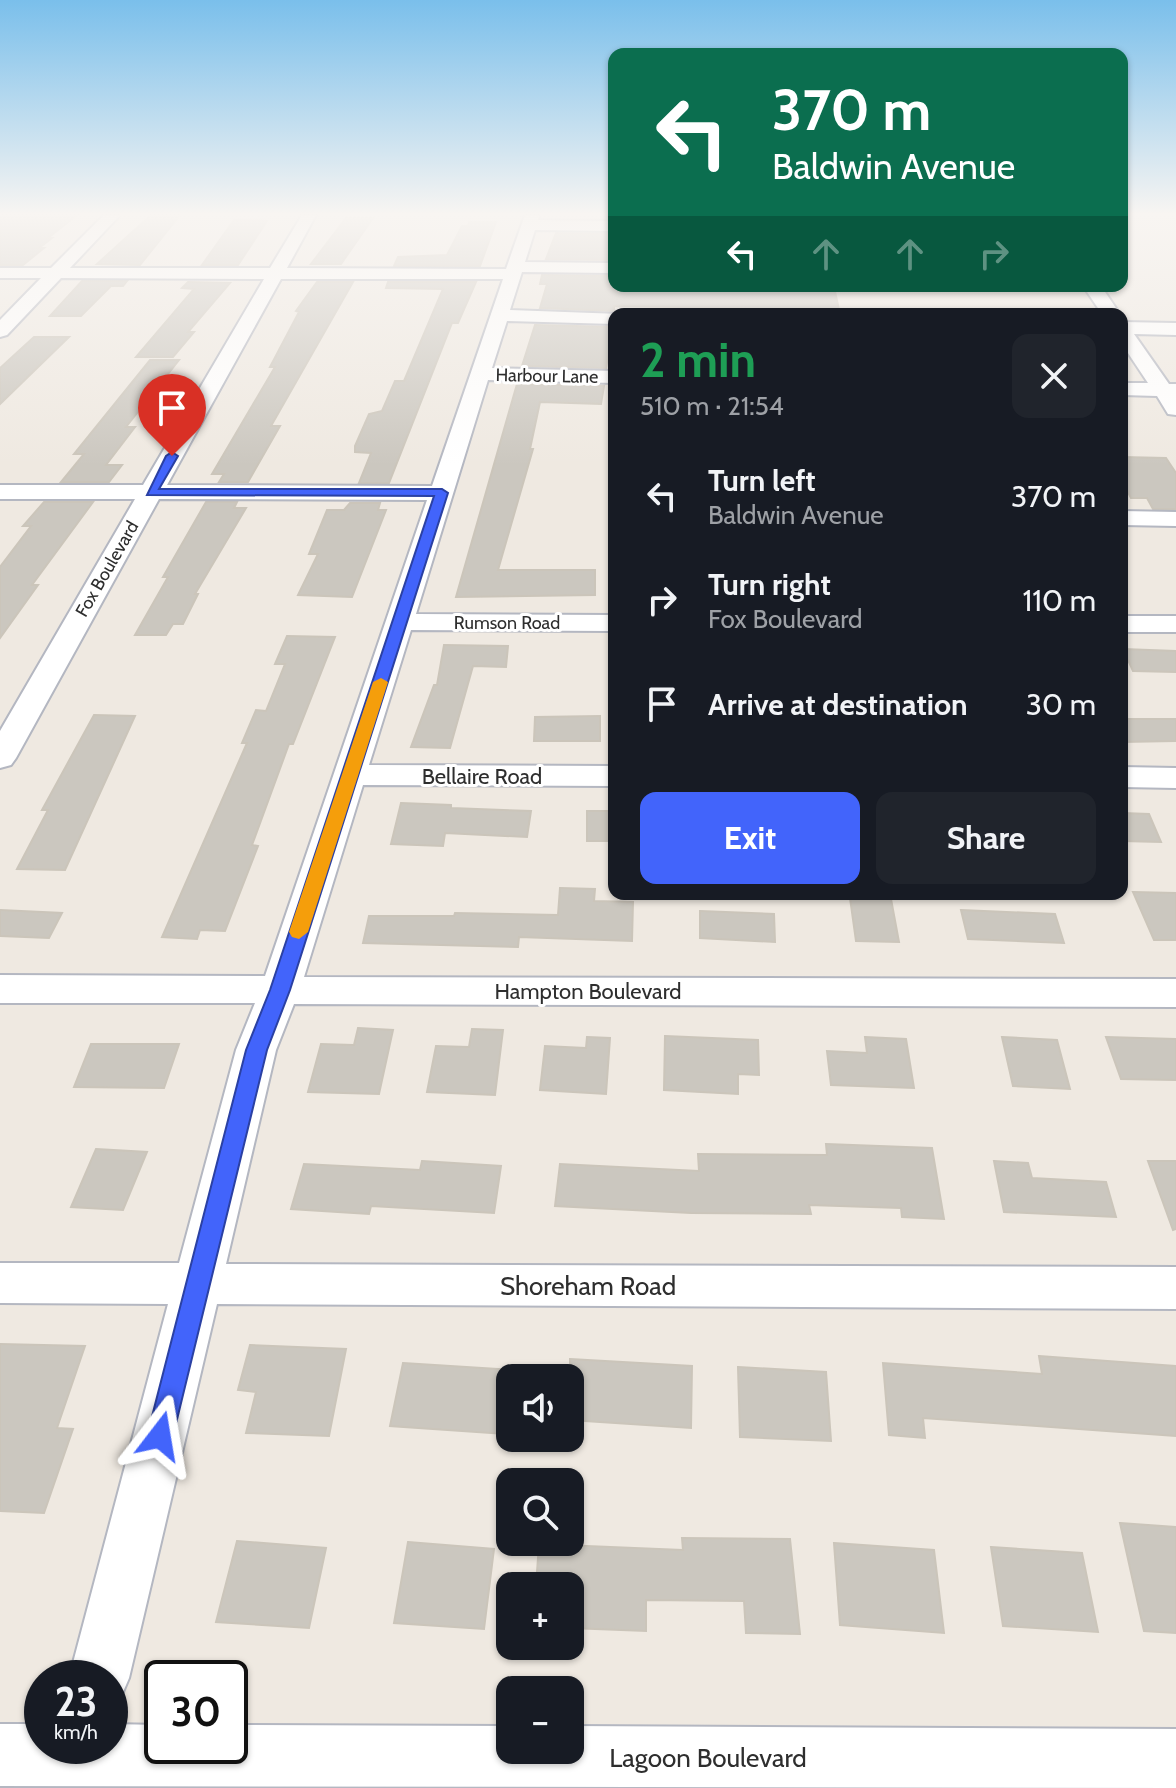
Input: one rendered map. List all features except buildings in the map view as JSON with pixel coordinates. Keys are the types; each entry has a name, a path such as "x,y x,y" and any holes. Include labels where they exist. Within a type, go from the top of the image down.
{"street":[{"path":"0,331 31,298"},
{"name":"Fox Boulevard","path":"0,758 261,298"},
{"path":"104,1660 256,1050 280,990 505,298"},
{"path":"499,315 608,318"},
{"path":"1128,329 1176,329"},
{"path":"1128,337 1169,390 1176,409"},
{"name":"Harbour Lane","path":"480,374 608,377"},
{"path":"1128,389 1169,390"},
{"path":"0,492 442,493"},
{"path":"1128,518 1176,519"},
{"name":"Rumson Road","path":"401,622 608,623"},
{"path":"1128,624 1176,624"},
{"name":"Bellaire Road","path":"350,775 608,776"},
{"path":"1128,777 1176,778"},
{"name":"Hampton Boulevard","path":"0,989 1176,993"},
{"name":"Shoreham Road","path":"0,1283 1176,1288"},
{"name":"Lagoon Boulevard","path":"0,1755 24,1757"},
{"name":"Lagoon Boulevard","path":"128,1764 907,1773 1176,1760"}],"slow traffic":[{"path":"299,932 381,682"}],"route":[{"path":"160,1436 256,1050 280,990 442,493 151,492 172,456"}]}
